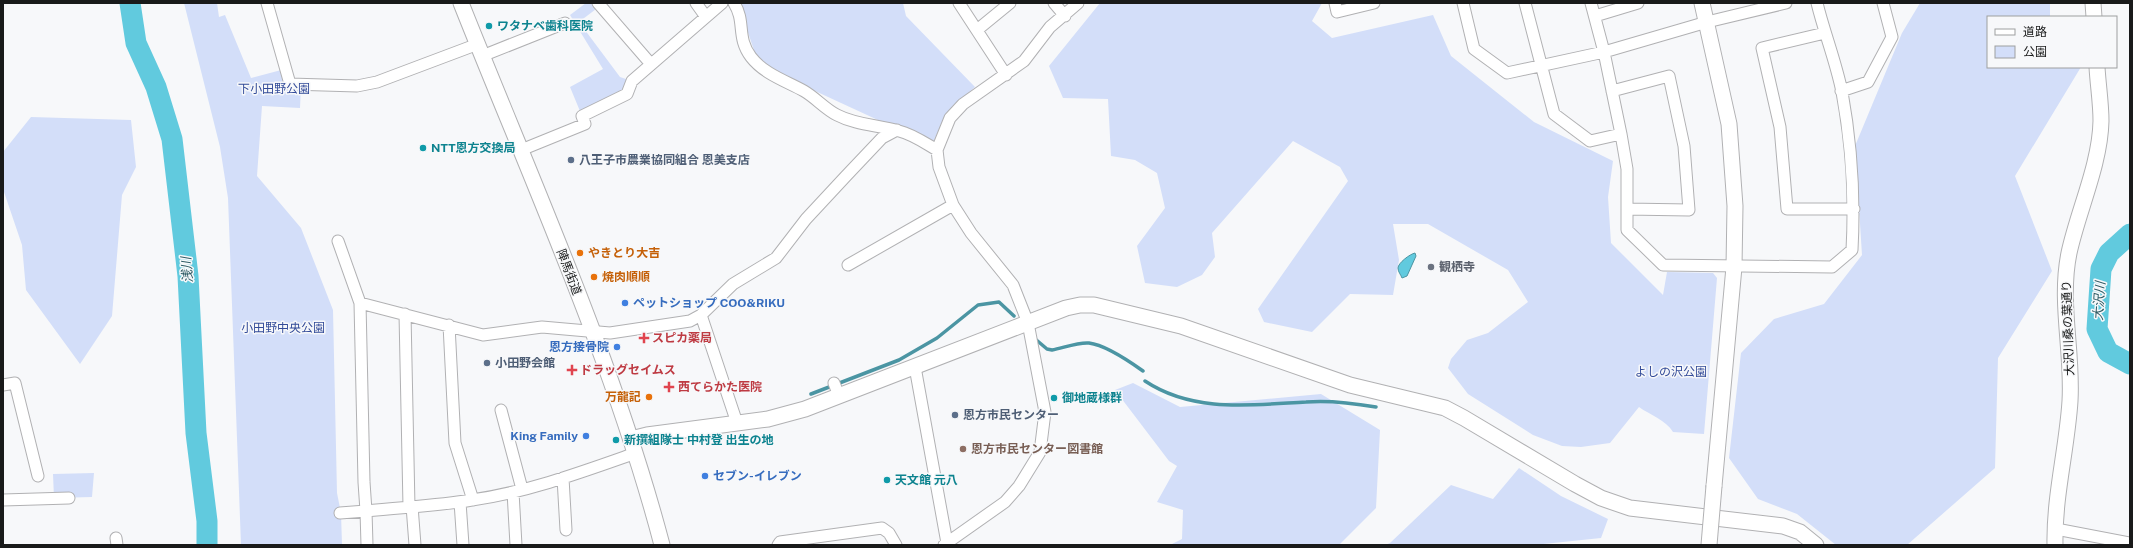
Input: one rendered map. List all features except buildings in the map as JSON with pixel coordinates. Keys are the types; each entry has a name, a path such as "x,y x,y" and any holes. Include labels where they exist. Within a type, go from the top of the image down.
{"street":[{"path":"267,3 290,84 357,86 377,82 565,23"},
{"name":"陣馬街道","path":"461,3 592,330 634,446 662,545"},
{"path":"598,3 650,63"},
{"path":"696,3 706,16"},
{"path":"521,150 585,124 582,116 628,94 632,80 650,63 722,3"},
{"path":"734,3 739,12 742,42 751,58 764,69 780,80 805,92 836,115 858,122 897,130 937,150"},
{"path":"959,3 1006,75"},
{"path":"977,30 1010,3"},
{"path":"1054,3 1065,16"},
{"path":"915,367 945,544 1005,502 1019,486 1040,452 1045,412 1028,323 1013,285 971,233 953,205 939,167 937,150 950,118 959,109 1024,61 1050,27 1065,16 1078,3"},
{"path":"1335,3 1337,12 1374,3"},
{"path":"1463,3 1474,49 1507,74 1604,52 1707,22 1786,3"},
{"path":"1525,3 1554,114 1590,141 1621,134"},
{"path":"1591,3 1604,52 1627,169 1627,230 1663,265 1832,267 1852,250 1854,209 1853,163 1841,91 1817,3"},
{"path":"1594,16 1638,3"},
{"path":"1702,3 1729,124 1734,206 1734,267 1709,545"},
{"path":"1841,91 1868,82 1892,37 1883,3"},
{"path":"2093,3 2094,16"},
{"path":"1825,33 1762,48 1780,127 1787,209 1854,209"},
{"name":"大沢川桑の葉通り","path":"2055,540 2058,489 2070,402 2071,365 2066,311 2066,276 2069,254 2096,152 2101,122 2097,68"},
{"path":"1612,90 1670,76 1684,146 1689,210 1627,209"},
{"path":"360,303 450,325 483,335 542,327 592,330 610,333 690,321 701,315 734,284 776,258 806,219 841,180 882,138 897,130"},
{"path":"848,265 953,205"},
{"path":"338,241 360,303 367,545"},
{"path":"340,513 460,502 518,491 563,478 634,446 647,435 777,417 805,409 837,389 915,367 1080,304 1094,305 1181,326 1350,385 1445,408 1575,484 1601,498 1630,508 1782,526 1800,532 1816,545"},
{"path":"406,314 411,506 415,545"},
{"path":"701,315 737,423"},
{"path":"450,325 455,443 473,500"},
{"path":"3,385 15,383 38,476"},
{"path":"501,410 518,491 516,545"},
{"path":"563,478 566,530"},
{"path":"3,500 69,498"},
{"path":"460,502 463,545"},
{"path":"778,545 780,542 882,528 889,533 896,545"},
{"path":"2055,540 2129,543"}],"green space":[{"name":"小田野中央公園","path":"184,3 217,3 219,17 225,15 251,78 285,69 290,84 301,85 300,108 262,106 257,176 301,228 333,310 337,493 341,513 342,545 241,545 228,198 220,147"},
{"path":"586,3 598,3 600,6 579,22 620,77 632,81 627,94 582,116 570,87 603,69 570,15"},
{"path":"738,3 903,3 906,16 975,87 946,113 932,145 759,65"},
{"name":"よしの沢公園","path":"1100,3 1322,3 1312,21 1332,38 1433,15 1451,56 1534,122 1613,161 1608,197 1611,243 1663,295 1667,272 1713,273 1717,278 1704,434 1673,432 1662,421 1639,407 1610,443 1581,447 1562,446 1533,435 1468,394 1448,368 1451,359 1467,340 1488,333 1528,302 1508,270 1428,224 1393,224 1399,260 1393,295 1350,294 1312,332 1264,322 1258,309 1348,181 1340,167 1293,141 1212,233 1215,257 1202,275 1177,287 1145,283 1137,246 1165,208 1157,173 1135,160 1111,156 1108,99 1063,98 1049,66"},
{"path":"1920,3 2050,3 2050,16 1987,16 1987,68 2080,68 2015,176 2052,271 1998,358 1995,468 1907,545 1836,545 1797,514 1758,499 1729,458 1741,353 1774,319 1824,304 1862,255 1855,146 1902,33"},
{"path":"31,117 131,120 136,167 122,195 112,316 80,364 26,290 22,245 3,189 3,152"},
{"path":"1133,383 1180,407 1321,394 1380,430 1376,508 1339,545 1170,545 1182,539 1183,510 1157,502 1177,466 1169,461 1115,390"},
{"path":"1519,468 1561,496 1608,519 1601,538 1534,545 1385,545 1390,543 1451,485 1493,499"},
{"path":"94,473 92,497 54,498 53,474"}],"water":[{"path":"1415,253 1416,256 1407,276 1402,278 1398,271 1400,264 1410,255"}],"waterway":[{"name":"浅川","path":"130,3 136,43 156,87 172,139 188,276 196,433 207,521 207,545"},
{"name":"大沢川","path":"2130,234 2109,253 2101,269 2097,329 2108,352 2130,364"},
{"path":"811,394 899,360 937,338 978,305 999,302 1014,316"},
{"path":"1034,338 1047,349 1052,350 1080,343 1096,344 1117,354 1143,371"},
{"path":"1145,381 1163,391 1183,398 1223,405 1323,401 1376,407"}],"place":[{"name":"ワタナベ歯科医院","path":"489,26"},
{"name":"NTT恩方交換局","path":"423,148"},
{"name":"八王子市農業協同組合 恩美支店","path":"571,160"},
{"name":"やきとり大吉","path":"580,253"},
{"name":"観栖寺","path":"1431,267"},
{"name":"焼肉順順","path":"594,277"},
{"name":"ペットショップ COO&RIKU","path":"625,303"},
{"name":"スピカ薬局","path":"644,338"},
{"name":"恩方接骨院","path":"617,347"},
{"name":"小田野会館","path":"487,363"},
{"name":"ドラッグセイムス","path":"572,370"},
{"name":"西てらかた医院","path":"669,387"},
{"name":"万龍記","path":"649,397"},
{"name":"御地蔵様群","path":"1054,398"},
{"name":"恩方市民センター","path":"955,415"},
{"name":"King Family","path":"586,436"},
{"name":"新撰組隊士 中村登 出生の地","path":"616,440"},
{"name":"恩方市民センター図書館","path":"963,449"},
{"name":"セブン-イレブン","path":"705,476"},
{"name":"天文館 元八","path":"887,480"}],"park label":[{"name":"下小田野公園","path":"274,89"}]}
